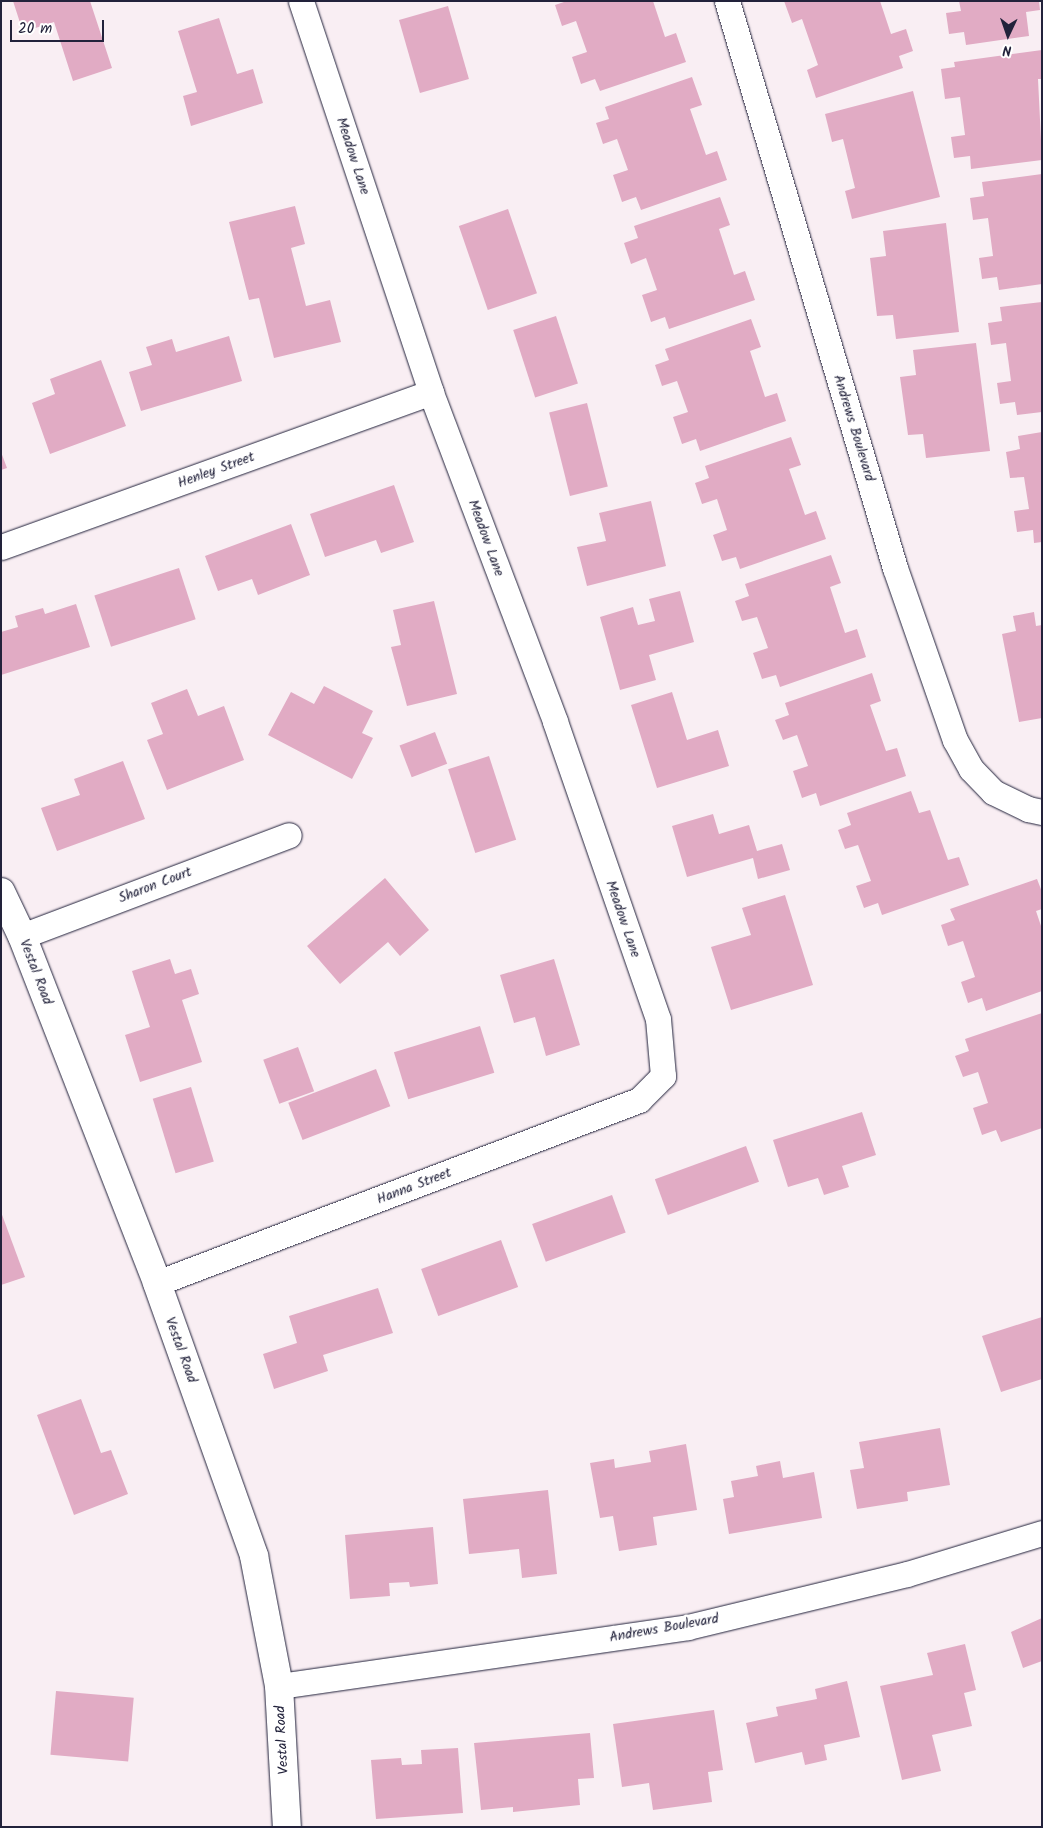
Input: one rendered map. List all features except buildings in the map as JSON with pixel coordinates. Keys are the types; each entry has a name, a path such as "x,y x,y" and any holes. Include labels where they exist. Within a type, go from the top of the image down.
{"street":[{"name":"Meadow Lane","path":"301,1 432,392 554,721 658,1019 663,1076"},
{"name":"Andrews Boulevard","path":"727,1 895,568 955,740 971,769 994,792 1028,809 1042,812"},
{"name":"Henley Street","path":"1,547 432,392"},
{"name":"Sharon Court","path":"22,936 289,835"},
{"name":"Vestal Road","path":"4,905 22,936 157,1283 254,1556 279,1686 287,1827"},
{"name":"Hanna Street","path":"157,1283 639,1100 663,1076"},
{"name":"Andrews Boulevard","path":"279,1686 688,1626 907,1574 1042,1533"}]}
